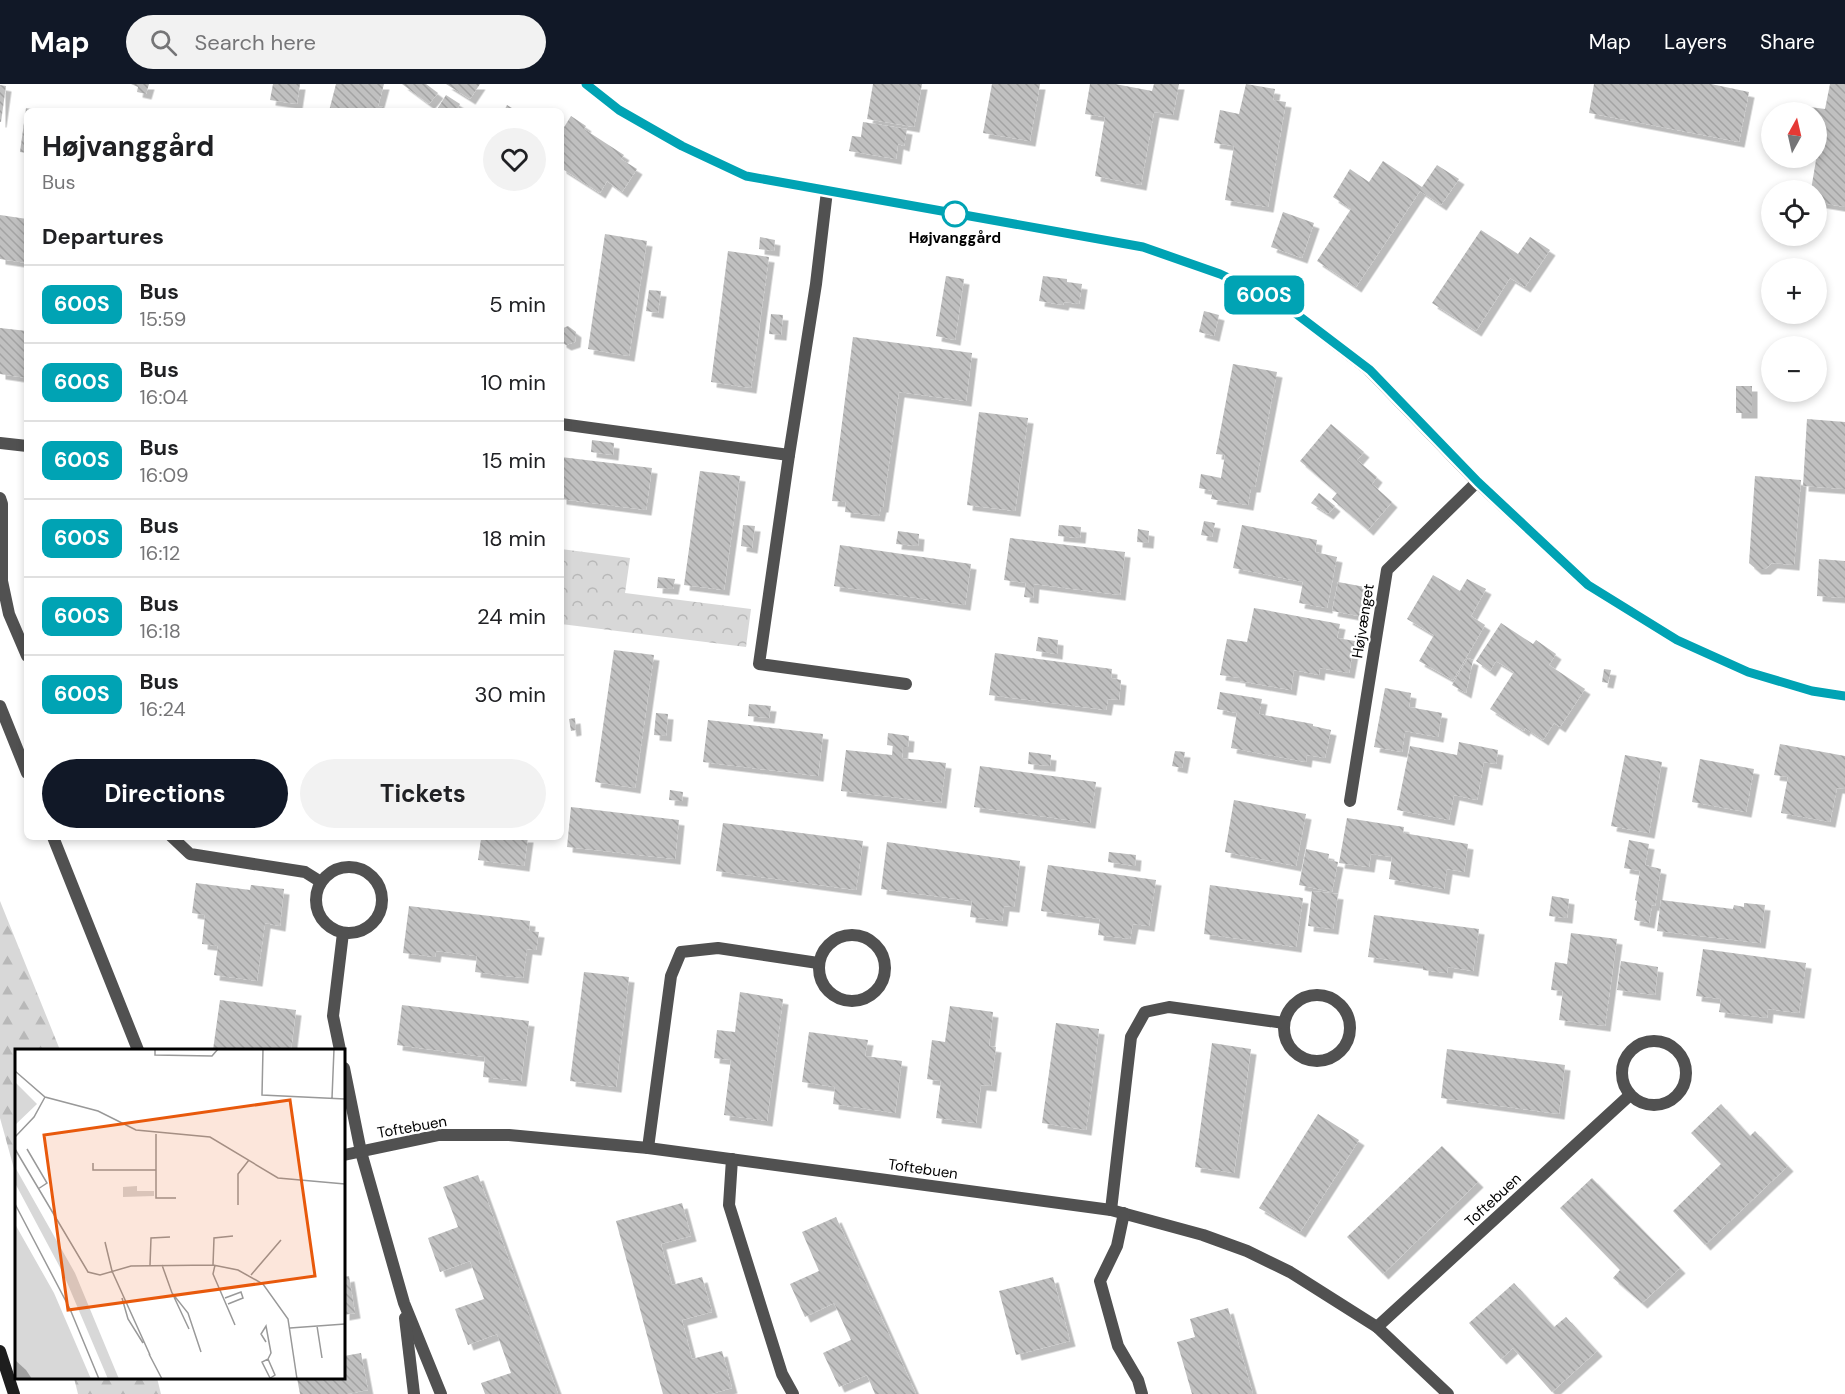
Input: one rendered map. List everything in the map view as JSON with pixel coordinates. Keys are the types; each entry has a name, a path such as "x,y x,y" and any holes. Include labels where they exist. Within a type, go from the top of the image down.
{"street":[{"path":"586,84 619,110 682,146 746,176 1143,247 1220,274 1282,303 1370,370 1478,482 1588,585 1677,640 1748,672 1812,691 1845,696"},
{"path":"827,191 816,284 759,664 906,684"},
{"path":"564,424 789,455"},
{"path":"0,443 24,446"},
{"name":"Højvænget","path":"1350,801 1387,570 1478,482"},
{"path":"0,498 2,504 2,581 9,614 24,649"},
{"path":"0,706 24,766"},
{"path":"54,840 138,1049"},
{"path":"175,840 190,854 305,872 321,882"},
{"path":"342,867 367,872 376,881 382,893 382,906 377,918 368,928 356,933 343,933 331,928 321,919 316,907 316,894 321,882 330,873 342,867"},
{"path":"340,1049 333,1016 343,933"},
{"path":"857,935 869,940 879,948 884,960 885,973 881,985 872,995 860,1001 847,1001 835,997 825,988 819,977 818,963 823,951 832,941 843,936 857,935"},
{"path":"648,1148 671,976 681,952 718,948 818,963"},
{"path":"1321,995 1334,999 1344,1008 1349,1019 1350,1032 1346,1045 1337,1054 1326,1060 1312,1061 1300,1056 1291,1048 1285,1037 1284,1023 1288,1011 1297,1002 1308,996 1321,995"},
{"path":"1111,1210 1131,1037 1145,1012 1169,1007 1284,1023"},
{"path":"1655,1040 1668,1043 1678,1051 1685,1062 1687,1074 1684,1086 1676,1097 1653,1106 1630,1095 1624,1084 1622,1071 1624,1059 1632,1049 1643,1042 1655,1040"},
{"name":"Toftebuen","path":"345,1073 361,1152 404,1303 441,1394"},
{"name":"Toftebuen","path":"1377,1328 1630,1095"},
{"name":"Toftebuen","path":"345,1155 439,1135 509,1135 648,1148 1111,1210 1203,1235 1247,1251 1290,1272 1377,1328 1448,1394"},
{"path":"732,1159 729,1205 784,1378 787,1394"},
{"path":"1124,1213 1117,1246 1100,1281 1118,1346 1138,1380 1142,1394"},
{"name":"Toftebuen","path":"404,1303 414,1394"},
{"path":"0,1351 14,1394"},
{"path":"784,1378 793,1394"}],"green space":[{"path":"564,549 630,558 625,593 751,609 746,647 564,624"},
{"path":"0,901 60,1049 15,1049 15,1172 0,1118"},
{"path":"74,1379 157,1379 161,1394 78,1394"}],"building":[{"path":"131,84 149,84 146,94 137,92 138,87"},
{"path":"273,84 300,84 297,104 270,100"},
{"path":"336,84 384,84 378,106 383,108 330,108"},
{"path":"402,84 426,84 438,93 429,104"},
{"path":"446,84 480,84 470,99"},
{"path":"873,84 922,84 914,127 867,119"},
{"path":"992,84 1040,84 1030,141 983,133"},
{"path":"1090,84 1115,84 1152,91 1154,84 1179,84 1173,115 1154,112 1141,185 1095,176 1105,117 1085,114"},
{"path":"1246,84 1275,89 1273,100 1286,102 1268,207 1225,200 1234,146 1214,143 1220,110 1239,114"},
{"path":"1594,84 1711,84 1749,92 1739,142 1589,113"},
{"path":"1830,84 1845,84 1845,207 1827,204 1827,180 1813,180 1815,168 1827,168 1826,102"},
{"path":"0,85 6,86 1,122 0,122"},
{"path":"446,95 460,104 458,108 438,108"},
{"path":"571,116 586,126 584,129 624,155 621,159 637,169 622,192 607,181 600,193 564,170 564,127"},
{"path":"863,122 907,129 904,146 898,144 896,159 849,151 852,136 861,137"},
{"path":"24,123 24,153 20,152"},
{"path":"1383,161 1422,187 1437,165 1459,179 1441,205 1420,191 1356,287 1317,261 1351,209 1333,197 1350,169 1369,182"},
{"path":"1283,212 1314,223 1302,258 1271,247"},
{"path":"0,215 24,219 24,263 0,259"},
{"path":"1481,230 1518,254 1530,237 1550,250 1525,287 1510,278 1476,331 1432,303"},
{"path":"605,234 647,241 629,356 588,349"},
{"path":"760,237 775,240 774,251 759,249"},
{"path":"728,251 769,257 751,388 711,382"},
{"path":"946,276 964,279 955,340 936,336"},
{"path":"1043,276 1067,279 1067,282 1082,284 1079,304 1064,302 1063,305 1039,301"},
{"path":"649,290 661,291 658,313 646,311"},
{"path":"1204,311 1219,315 1214,336 1199,332"},
{"path":"771,314 783,315 781,335 769,334"},
{"path":"568,326 576,332 575,342 564,344 564,328"},
{"path":"0,328 24,331 24,378 0,374"},
{"path":"853,337 972,353 966,401 899,392 883,507 881,507 879,516 845,512 846,502 832,501"},
{"path":"1233,364 1277,372 1255,487 1251,487 1248,505 1211,499 1213,491 1199,488 1201,474 1221,478 1225,455 1216,454"},
{"path":"1736,386 1752,386 1752,413 1736,413"},
{"path":"979,412 1028,418 1015,511 967,505"},
{"path":"1807,419 1845,422 1845,489 1803,486"},
{"path":"1331,424 1364,452 1357,460 1377,477 1372,484 1392,502 1368,530 1332,499 1337,493 1300,461"},
{"path":"592,440 614,443 613,455 591,452"},
{"path":"564,457 652,468 646,510 564,499"},
{"path":"700,471 740,476 724,590 684,585"},
{"path":"1755,476 1801,480 1794,565 1772,563 1765,569 1756,569 1749,563"},
{"path":"1319,493 1335,506 1328,514 1311,503"},
{"path":"1204,521 1215,523 1212,537 1201,535"},
{"path":"743,525 755,526 752,548 741,546"},
{"path":"1059,525 1081,527 1080,538 1058,536"},
{"path":"1242,525 1317,540 1315,552 1337,557 1327,608 1299,603 1303,582 1233,568"},
{"path":"1138,529 1149,531 1148,543 1137,542"},
{"path":"898,531 919,534 918,546 896,544"},
{"path":"1010,538 1125,552 1120,595 1034,584 1033,598 1024,597 1026,583 1004,580"},
{"path":"840,545 971,564 965,605 834,586"},
{"path":"1819,559 1845,561 1845,598 1817,596"},
{"path":"1433,575 1460,591 1467,579 1486,589 1471,616 1485,625 1453,680 1419,661 1434,635 1407,619"},
{"path":"658,577 675,579 673,589 657,588"},
{"path":"1338,582 1365,587 1359,616 1332,611"},
{"path":"1254,608 1340,624 1337,638 1355,641 1349,673 1320,668 1319,675 1294,670 1291,690 1220,675 1227,639 1247,642"},
{"path":"1501,623 1533,644 1536,640 1556,654 1549,665 1585,689 1560,727 1554,723 1543,740 1525,728 1524,731 1490,709 1514,672 1496,661 1490,671 1476,661"},
{"path":"1038,637 1058,640 1057,654 1036,651"},
{"path":"614,650 654,655 635,788 595,782"},
{"path":"995,653 1112,669 1111,678 1121,680 1119,700 1108,699 1106,710 989,695"},
{"path":"1468,658 1473,660 1466,693 1452,685"},
{"path":"1604,669 1611,670 1608,683 1602,682"},
{"path":"1385,688 1411,693 1409,707 1442,713 1438,737 1405,731 1402,752 1374,747"},
{"path":"1220,692 1262,699 1259,714 1313,724 1313,726 1331,730 1325,758 1307,755 1306,762 1231,748 1237,713 1217,709"},
{"path":"749,704 771,706 769,718 748,716"},
{"path":"656,713 668,714 666,736 654,735"},
{"path":"575,718 576,730 571,731 569,719"},
{"path":"708,720 823,734 818,776 703,762"},
{"path":"888,733 909,736 908,747 903,747 902,758 946,763 941,803 841,791 846,750 892,755 893,746 887,745"},
{"path":"1459,742 1498,750 1496,764 1484,762 1477,800 1454,795 1449,820 1397,810 1410,746 1457,755"},
{"path":"1780,744 1845,756 1845,789 1837,788 1830,822 1781,813 1788,777 1774,775"},
{"path":"1175,751 1185,752 1182,768 1172,766"},
{"path":"1029,752 1051,755 1050,766 1028,764"},
{"path":"1625,755 1662,762 1649,833 1611,826"},
{"path":"1700,759 1754,769 1746,812 1692,802"},
{"path":"980,766 1096,782 1090,823 974,807"},
{"path":"670,790 683,792 682,801 669,800"},
{"path":"1234,800 1306,814 1296,866 1225,852"},
{"path":"571,807 679,820 675,859 567,847"},
{"path":"1347,818 1404,827 1403,833 1468,844 1464,872 1447,869 1444,889 1389,879 1392,857 1371,854 1369,867 1339,863"},
{"path":"723,823 863,841 856,890 716,871"},
{"path":"481,840 528,840 524,866 478,860"},
{"path":"1629,840 1649,844 1645,865 1661,869 1655,906 1652,905 1649,923 1634,920 1640,871 1624,868"},
{"path":"887,842 1020,861 1014,907 1004,906 1002,921 970,917 972,901 881,889"},
{"path":"1306,849 1329,854 1328,860 1338,862 1332,892 1299,885"},
{"path":"1109,852 1136,855 1135,866 1108,862"},
{"path":"1048,865 1156,880 1149,926 1133,924 1130,939 1098,935 1100,919 1041,911"},
{"path":"196,883 250,890 251,885 284,889 280,926 265,923 257,981 214,975 218,946 202,944 205,915 192,913"},
{"path":"1210,885 1303,898 1296,947 1204,934"},
{"path":"1312,891 1338,894 1333,929 1308,926"},
{"path":"1552,896 1569,899 1567,918 1549,916"},
{"path":"1661,900 1733,909 1734,905 1744,907 1744,903 1765,905 1760,943 1657,931"},
{"path":"409,906 530,921 529,931 539,932 536,950 527,949 523,978 475,972 477,956 436,951 435,957 403,953"},
{"path":"1374,915 1479,929 1473,971 1448,967 1447,973 1423,970 1423,964 1368,957"},
{"path":"1571,933 1617,939 1605,1026 1559,1020 1563,991 1551,990 1555,962 1567,964"},
{"path":"1703,949 1806,963 1799,1013 1768,1009 1767,1018 1719,1012 1721,999 1696,996"},
{"path":"1621,961 1658,967 1655,995 1617,990"},
{"path":"584,972 629,977 616,1087 570,1081"},
{"path":"740,992 783,999 767,1121 724,1115 731,1060 714,1058 717,1030 735,1032"},
{"path":"220,1000 296,1010 291,1049 213,1049"},
{"path":"402,1005 529,1021 521,1081 483,1077 485,1057 397,1045"},
{"path":"950,1006 993,1012 989,1046 996,1047 991,1086 981,1085 976,1123 936,1118 941,1081 927,1079 932,1040 945,1042"},
{"path":"1056,1023 1099,1029 1086,1130 1042,1123"},
{"path":"809,1032 868,1040 865,1056 902,1061 895,1113 833,1104 835,1087 802,1082"},
{"path":"1212,1043 1251,1049 1234,1173 1195,1167"},
{"path":"1447,1049 1565,1065 1559,1114 1441,1098"},
{"path":"1721,1104 1750,1136 1755,1131 1788,1166 1705,1245 1673,1211 1721,1164 1691,1133"},
{"path":"1318,1114 1359,1140 1300,1232 1259,1208"},
{"path":"1442,1146 1478,1182 1383,1274 1347,1237"},
{"path":"478,1175 558,1394 485,1394 481,1383 511,1373 497,1334 468,1345 455,1309 484,1299 470,1261 440,1272 428,1238 458,1227 443,1187"},
{"path":"1592,1178 1680,1268 1642,1303 1613,1278 1620,1270 1560,1208"},
{"path":"682,1203 691,1236 661,1244 672,1285 702,1277 712,1312 682,1320 692,1359 722,1351 732,1388 711,1394 663,1394 616,1221"},
{"path":"836,1217 916,1394 875,1394 867,1375 839,1387 823,1353 851,1340 834,1303 805,1317 790,1284 819,1271 802,1232"},
{"path":"349,1276 355,1313 345,1315 345,1277"},
{"path":"1053,1277 1070,1341 1016,1355 999,1291"},
{"path":"1514,1283 1554,1327 1566,1317 1597,1351 1552,1392 1513,1348 1501,1359 1469,1323"},
{"path":"1228,1308 1253,1394 1192,1394 1177,1342 1195,1337 1190,1319"},
{"path":"361,1353 368,1390 347,1394 300,1394 297,1379 345,1379 345,1356"}],"bus line":[{"name":"600S","path":"586,84 619,110 682,146 746,176 1143,247 1220,274 1282,303 1370,370 1478,482 1588,585 1677,640 1748,672 1812,691 1845,696"}],"place":[{"name":"Højvanggård","path":"955,214"}]}
